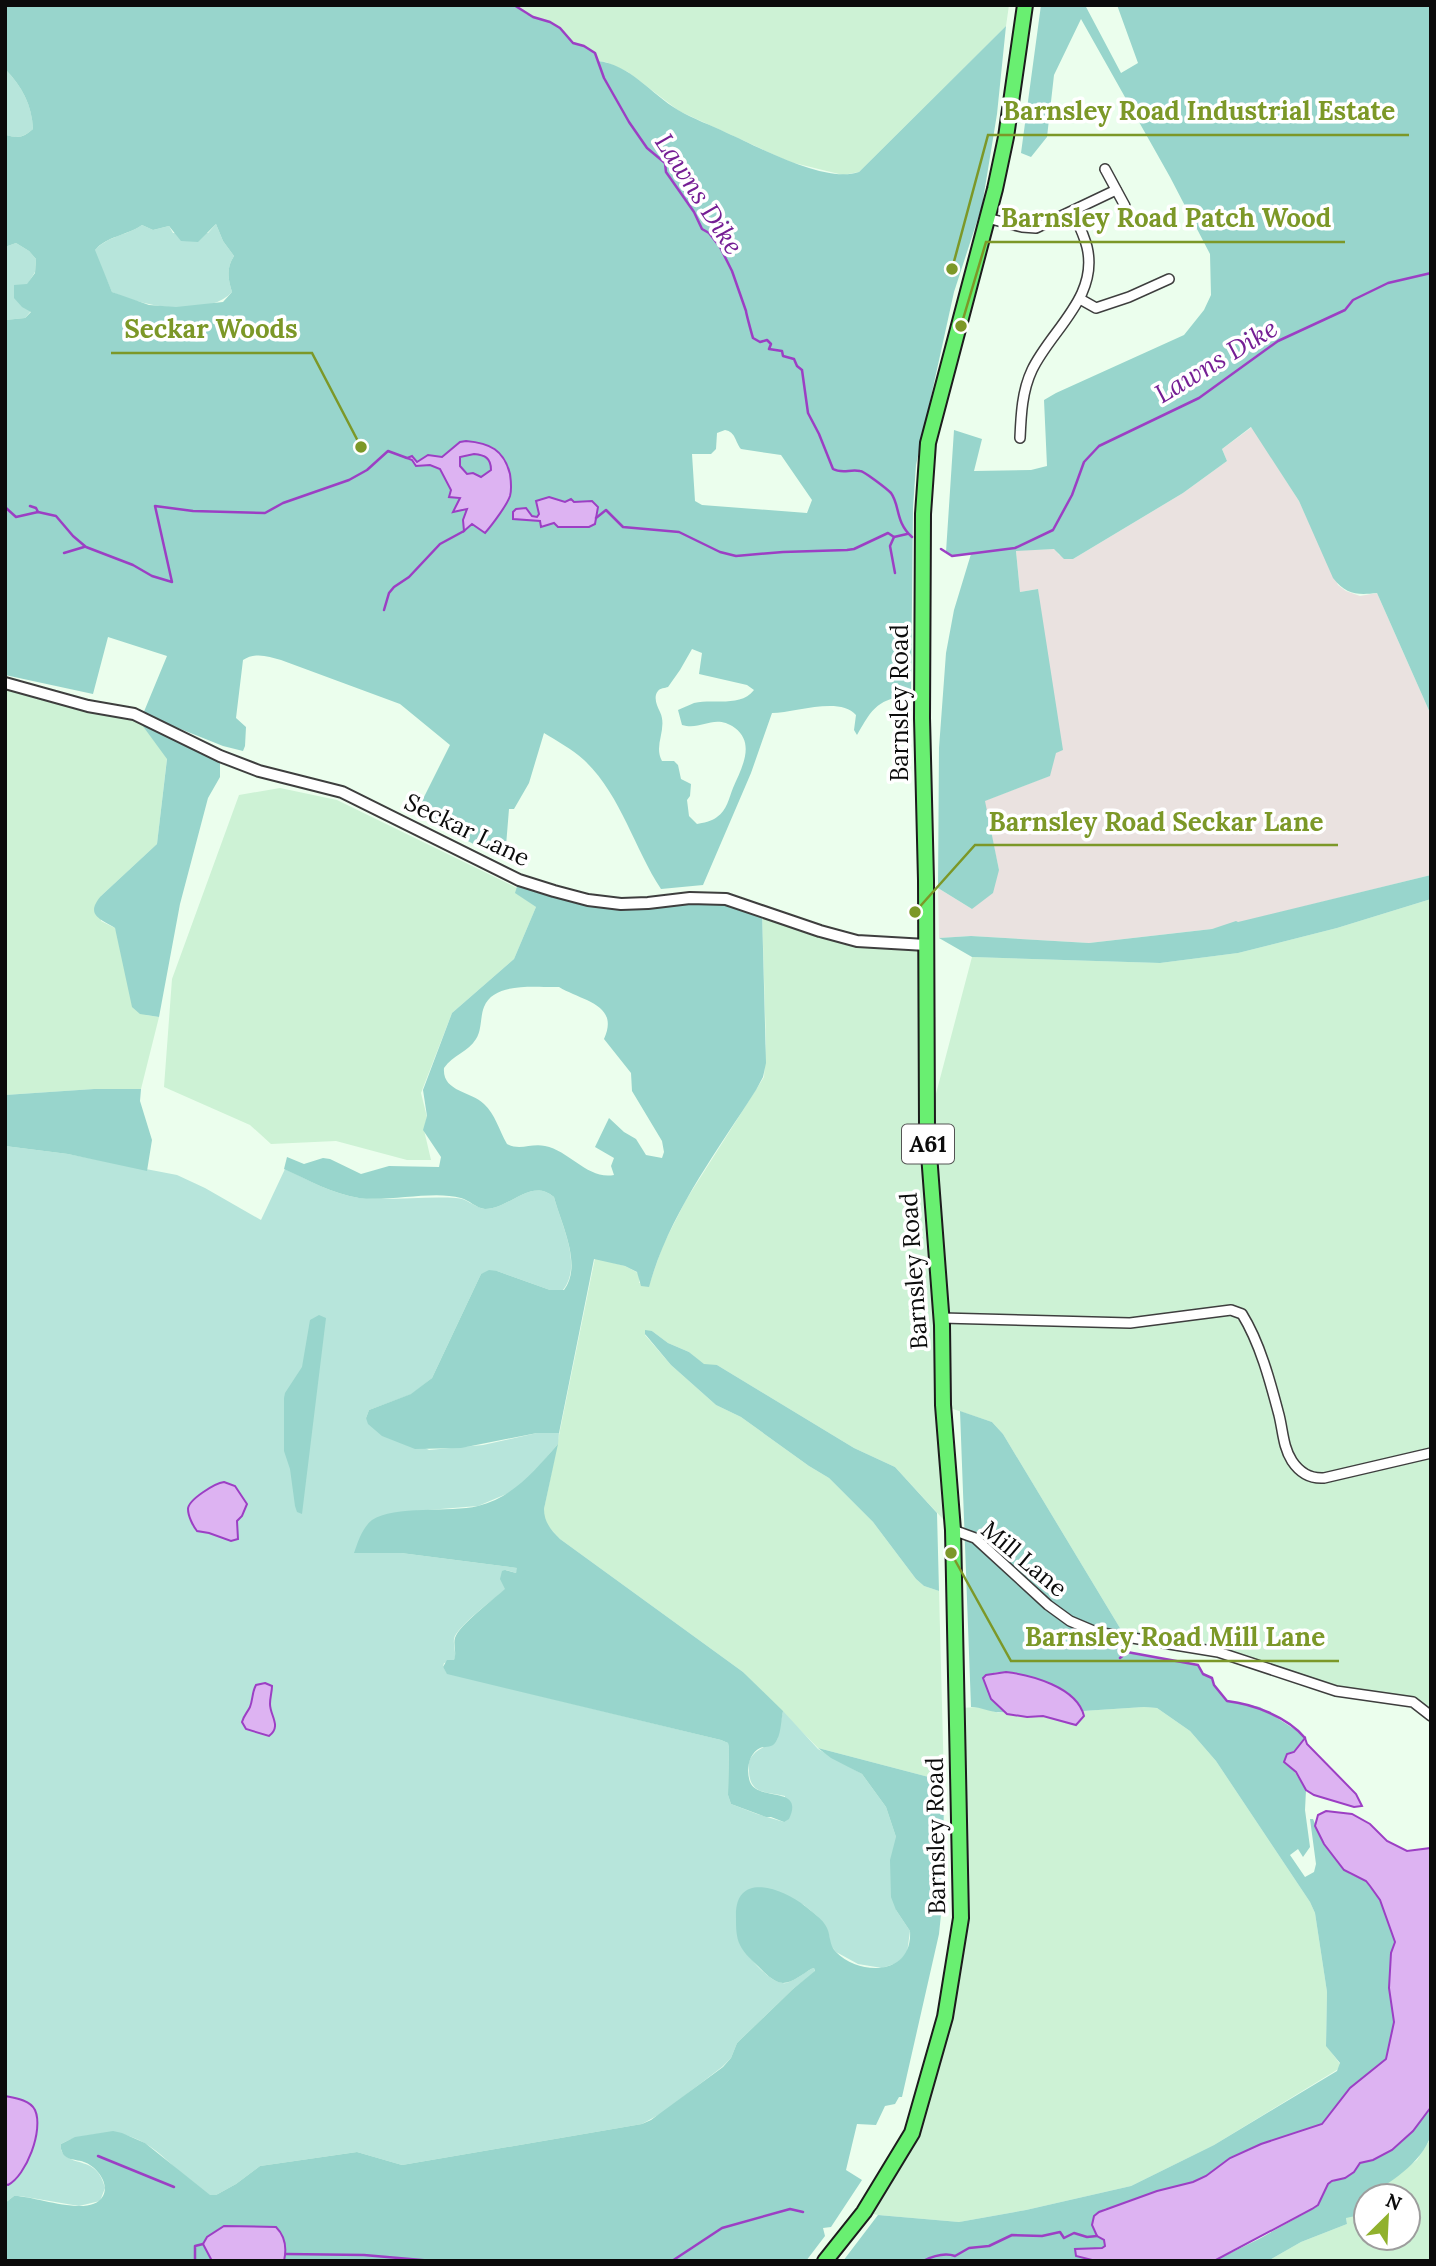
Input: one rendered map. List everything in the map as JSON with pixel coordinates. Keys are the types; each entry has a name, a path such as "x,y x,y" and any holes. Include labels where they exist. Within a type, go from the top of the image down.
{"main road":[{"name":"Barnsley Road","path":"825,2261 864,2212 912,2133 945,2017 961,1918 953,1530 943,1405 942,1318 927,1128 922,718 924,478 928,443 1006,137 1025,5"}],"street":[{"path":"1105,169 1125,206"},
{"path":"987,218 1036,228 1116,190"},
{"path":"1020,438 1022,404 1028,379 1046,345 1071,315 1080,299 1088,259 1086,242 1073,212"},
{"path":"1080,299 1096,308 1169,279"},
{"name":"Seckar Lane","path":"5,683 88,706 134,713 228,759 259,771 342,792 519,880 554,891 587,900 621,904 690,898 726,900 857,941 926,945"},
{"path":"942,1318 1130,1323 1231,1310 1242,1314 1252,1332 1279,1415 1285,1445 1291,1460 1304,1474 1324,1478 1431,1453"},
{"name":"Mill Lane","path":"953,1530 975,1538 1048,1605 1070,1621 1096,1632 1218,1652 1336,1691 1413,1702 1431,1716"}],"shaded area":[{"path":"5,5 514,5 526,14 560,28 573,43 595,53 597,61 620,68 684,113 792,162 811,169 845,174 859,172 1006,26 997,114 982,206 954,292 916,465 911,695 891,699 878,706 857,735 854,730 856,715 849,709 828,706 772,713 751,773 703,885 661,889 618,805 597,774 579,756 544,733 529,783 514,809 509,809 505,858 416,813 450,745 400,704 281,660 257,655 243,660 236,718 246,727 243,751 223,746 143,714 167,656 108,637 93,694 5,675 5,320 25,318 31,312 14,298 14,285 27,284 35,273 36,259 16,243 5,247 5,131 6,135 18,137 33,129 25,96 5,69","holes":["216,224 223,241 234,256 229,274 232,292 223,302 176,307 149,305 112,292 95,250 100,245 142,225 153,230 169,226 181,241 198,242","725,430 731,433 741,449 781,455 812,500 807,513 702,505 695,501 692,454 711,454 716,449 717,433","692,649 702,653 699,674 747,685 754,690 742,699 694,703 678,710 682,725 721,722 735,728 745,741 743,765 725,807 715,818 697,824 689,816 687,800 691,784 681,779 678,765 674,761 662,761 659,749 662,718 656,696 659,690 668,687"]},
{"path":"1041,5 1085,5 1121,73 1138,63 1117,5 1431,5 1431,715 1377,593 1353,593 1333,578 1299,501 1251,427 1222,449 1227,461 1183,493 1073,559 1064,559 1054,549 1016,551 1020,592 1038,589 1063,750 1056,753 1050,776 985,801 999,870 993,893 972,909 938,888 939,748 946,653 954,610 971,554 952,556 946,552 954,430 982,439 974,471 1031,470 1047,466 1044,400 1184,335 1204,310 1211,295 1210,254 1081,19 1054,75 1047,137 1031,157 1021,153"},
{"path":"5,69 21,89 31,112 33,129 21,136 6,135"},
{"path":"216,224 223,241 234,256 229,274 232,292 207,305 157,305 112,292 94,251 105,242 142,225 153,230 169,226 173,233 208,233"},
{"path":"16,243 36,259 35,272 27,285 14,285 31,311 25,318 5,320 5,247"},
{"path":"1252,427 1299,501 1338,585 1360,596 1377,593 1431,715 1431,875 1212,929 1089,943 971,936 939,938 938,888 972,909 999,870 984,801 1049,776 1038,589 1020,592 1016,550 1055,549 1059,555 1073,559 1183,493 1227,461 1222,449"},
{"path":"460,442 475,442 495,449 504,459 510,474 510,496 485,533 472,524 464,531 463,520 467,509 453,512 460,498 449,497 451,490 440,469 430,465 416,466 407,458 412,456 417,462 428,455 442,457","holes":["474,454 487,458 491,466 491,470 481,477 473,473 467,474 460,466 460,457"]},
{"path":"549,497 565,502 571,499 574,502 592,501 598,507 595,524 589,527 558,527 554,523 541,527 540,521 513,519 516,509 526,508 532,516 537,517 539,514 536,501"},
{"path":"134,714 220,756 220,777 208,798 180,904 159,1017 140,1014 132,1007 115,928 100,919 94,908 101,896 157,844 167,759"},
{"path":"1431,875 1431,899 1337,928 1238,953 1160,963 972,957 939,938 971,936 1089,943 1212,929"},
{"path":"519,880 588,900 726,899 762,911 766,1063 756,1090 681,1209 649,1287 641,1286 637,1272 625,1266 594,1259 559,1433 537,1433 461,1448 415,1449 382,1436 368,1424 366,1418 369,1410 411,1394 432,1378 481,1274 489,1270 497,1271 550,1290 564,1290 569,1280 571,1257 554,1197 537,1190 494,1208 485,1209 450,1196 359,1198 330,1190 284,1169 287,1157 304,1164 323,1158 330,1159 361,1174 389,1166 439,1167 441,1157 423,1130 427,1116 423,1090 452,1013 514,959 536,907 515,893","holes":["559,987 588,1000 603,1011 608,1027 604,1039 631,1073 632,1091 662,1141 662,1158 646,1155 636,1139 609,1118 595,1147 614,1158 611,1166 614,1175 596,1173 563,1153 545,1146 512,1146 507,1144 488,1108 448,1082 444,1068 476,1039 484,1007 489,999 497,993 517,988"]},
{"path":"141,1089 140,1101 152,1140 147,1171 68,1154 5,1146 5,1095"},
{"path":"5,1146 68,1154 177,1175 261,1220 285,1169 330,1190 359,1198 456,1198 485,1209 494,1208 537,1190 554,1197 571,1257 569,1280 563,1290 550,1290 497,1271 481,1274 432,1378 412,1394 369,1410 366,1418 429,1450 483,1445 537,1433 559,1433 558,1444 527,1480 511,1492 478,1506 403,1512 355,1553 401,1553 518,1568 516,1573 506,1570 502,1581 506,1589 456,1634 454,1661 444,1663 443,1667 447,1673 728,1743 728,1795 731,1804 784,1822 785,1796 755,1788 750,1778 749,1766 756,1752 777,1740 783,1711 818,1749 862,1774 886,1807 896,1837 896,1910 910,1931 907,1953 897,1963 882,1968 858,1964 836,1952 817,1916 804,1905 772,1891 742,1948 762,1970 780,1983 789,1982 814,1968 815,1972 793,1989 737,2043 731,2058 722,2067 662,2113 642,2124 402,2165 357,2152 260,2166 216,2195 209,2195 195,2185 146,2144 116,2133 98,2134 65,2142 61,2144 61,2150 65,2156 96,2170 105,2188 100,2201 79,2206 14,2196 5,2203"},
{"path":"319,1315 326,1318 302,1514 297,1512 295,1506 290,1469 284,1451 284,1398 302,1367 310,1320"},
{"path":"645,1330 652,1331 668,1343 689,1352 704,1364 717,1365 854,1448 895,1467 937,1513 939,1591 924,1586 916,1579 873,1522 829,1478 741,1417 716,1405 671,1365 645,1334"},
{"path":"960,1411 992,1422 1003,1434 1126,1638 1128,1652 1198,1665 1204,1674 1212,1678 1214,1685 1227,1701 1260,1707 1302,1734 1305,1738 1294,1752 1287,1754 1284,1762 1294,1771 1306,1790 1305,1810 1310,1847 1303,1857 1298,1849 1290,1855 1305,1877 1314,1872 1316,1864 1310,1819 1313,1819 1324,1844 1339,1864 1350,1874 1366,1881 1380,1900 1395,1942 1391,1953 1389,1988 1394,2022 1386,2059 1350,2088 1322,2124 1261,2144 1230,2158 1193,2182 1104,2209 1092,2221 1097,2236 1104,2240 1105,2246 1078,2248 1096,2261 843,2261 878,2215 959,2222 1131,2186 1214,2145 1337,2071 1340,2063 1326,2046 1327,1992 1315,1913 1216,1761 1190,1731 1157,1708 1083,1711 1079,1704 1017,1673 994,1673 983,1679 991,1699 1004,1712 971,1707"},
{"path":"558,1444 544,1509 547,1522 554,1532 743,1672 783,1711 777,1740 772,1746 760,1748 753,1754 748,1773 755,1788 791,1802 789,1819 784,1822 731,1804 728,1795 729,1748 728,1743 721,1740 447,1674 443,1667 447,1660 454,1660 455,1638 458,1633 505,1589 500,1579 502,1571 516,1573 517,1568 401,1553 354,1553 363,1531 372,1520 394,1512 466,1508 491,1502 523,1481"},
{"path":"224,1482 235,1486 247,1504 237,1521 238,1539 231,1541 197,1531 188,1512 189,1505 197,1497"},
{"path":"1006,1672 1028,1676 1063,1690 1080,1706 1084,1716 1076,1725 1043,1716 1007,1714 991,1699 983,1678 986,1675"},
{"path":"265,1683 272,1686 270,1708 275,1725 269,1736 246,1729 242,1722 250,1707 256,1685"},
{"path":"1305,1738 1307,1744 1356,1794 1362,1806 1354,1807 1306,1790 1296,1772 1284,1762 1287,1754 1294,1752"},
{"path":"818,1748 944,1781 943,1895 939,1934 902,2097 899,2097 895,2104 885,2106 876,2125 857,2124 846,2170 862,2180 831,2227 823,2228 825,2236 806,2261 5,2261 5,2203 14,2196 87,2206 97,2203 103,2196 105,2186 97,2171 89,2164 68,2158 61,2149 61,2144 75,2137 113,2131 122,2133 145,2143 210,2195 216,2195 260,2166 357,2152 402,2165 642,2124 651,2120 723,2067 731,2058 737,2043 815,1971 814,1968 811,1969 798,1978 783,1983 768,1976 749,1958 740,1945 736,1932 737,1903 742,1894 760,1887 795,1899 823,1922 836,1952 859,1965 871,1968 894,1964 909,1946 910,1931 891,1897 890,1860 896,1837 886,1807 862,1774"},
{"path":"1326,1811 1352,1814 1370,1824 1387,1841 1407,1851 1431,1848 1431,2107 1413,2131 1392,2150 1373,2160 1360,2163 1354,2172 1345,2178 1328,2184 1318,2205 1214,2261 1096,2261 1076,2256 1075,2249 1105,2246 1104,2240 1097,2236 1092,2225 1094,2216 1099,2212 1157,2191 1193,2182 1230,2158 1261,2144 1322,2124 1350,2088 1386,2059 1394,2022 1389,1988 1391,1953 1395,1942 1380,1900 1370,1886 1366,1881 1344,1870 1324,1844 1315,1826 1318,1815"},
{"path":"5,2096 30,2104 37,2119 32,2152 21,2172 8,2185 5,2184"},
{"path":"1431,2107 1429,2140 1408,2168 1389,2182 1352,2182 1352,2217 1346,2218 1347,2224 1301,2242 1268,2261 1214,2261 1318,2206 1328,2184 1354,2172 1360,2163 1381,2156 1402,2142"},
{"path":"224,2226 276,2227 284,2242 284,2261 212,2261 203,2244 207,2237"}],"green space":[{"path":"514,5 1009,5 1006,26 859,172 843,175 790,162 679,111 628,72 597,61 594,53 573,43 560,28 526,14"},
{"path":"5,683 134,714 167,758 157,844 101,896 101,921 115,928 146,1015 159,1017 141,1089 5,1095"},
{"path":"280,788 337,800 517,888 516,893 536,907 514,959 452,1013 421,1093 427,1117 424,1130 431,1160 407,1160 336,1141 271,1144 250,1125 164,1087 172,979 239,795"},
{"path":"1431,899 1431,1716 1413,1702 1336,1691 1253,1663 1126,1638 1003,1434 992,1422 944,1406 953,1530 895,1467 854,1448 717,1365 704,1365 689,1352 668,1343 652,1331 645,1335 671,1365 716,1405 741,1417 829,1478 873,1522 916,1579 924,1586 939,1591 944,1781 818,1748 743,1672 560,1539 547,1525 544,1509 595,1258 625,1266 640,1274 639,1283 650,1282 663,1245 686,1200 764,1077 766,1044 762,911 820,931 926,945 928,1124 972,957 1160,963 1238,953 1337,928"},
{"path":"983,1707 1013,1716 1043,1716 1075,1725 1084,1716 1083,1711 1157,1708 1190,1731 1216,1761 1315,1913 1327,1992 1326,2045 1340,2068 1214,2145 1131,2186 959,2222 864,2212 912,2133 961,1918 957,1708"},
{"path":"1431,2138 1431,2261 1268,2261 1301,2242 1347,2224 1346,2218 1352,2209 1352,2252 1422,2252 1422,2182 1387,2182 1417,2160"}],"waterway":[{"name":"Lawns Dike","path":"514,5 533,17 550,22 560,28 573,43 595,53 604,78 629,122 647,148 665,163 666,172 694,212 702,229 709,233 720,247 732,271 753,338 760,342 767,340 771,344 769,349 782,351 783,356 794,359 802,370 808,413 833,469 862,472 889,491 894,498 900,520 912,537"},
{"name":"Lawns Dike","path":"941,549 952,556 1015,548 1053,530 1072,495 1084,462 1099,446 1199,398 1278,341 1345,310 1353,300 1388,283 1431,273"},
{"path":"5,507 16,517 38,512 56,516 86,547 172,582 155,506 193,511 265,513 283,503 349,480 367,470 388,451 407,458"},
{"path":"30,506 38,512"},
{"path":"596,518 606,510 623,527 679,532 720,552 736,556 847,550 888,533 894,537 907,534"},
{"path":"384,610 389,593 394,587 409,577 440,544 464,531"},
{"path":"894,537 890,546 895,573"},
{"path":"64,553 84,547"},
{"path":"1120,1658 1127,1652 1198,1665 1203,1674 1212,1678 1214,1685 1227,1701 1248,1705 1280,1718 1305,1738"},
{"path":"98,2156 174,2187"},
{"path":"672,2261 722,2228 790,2209 803,2212"},
{"path":"923,2261 939,2255 955,2256 969,2248 989,2246 1012,2235 1042,2236 1060,2232 1064,2238 1074,2233 1087,2237 1097,2236"},
{"path":"195,2261 195,2246 203,2244"},
{"path":"286,2254 364,2255 433,2261"},
{"path":"863,2261 870,2261"}],"place":[{"name":"Barnsley Road Industrial Estate","path":"952,269"},
{"name":"Barnsley Road Patch Wood","path":"961,326"},
{"name":"Seckar Woods","path":"361,447"},
{"name":"Barnsley Road Seckar Lane","path":"915,912"},
{"name":"Barnsley Road Mill Lane","path":"951,1553"}]}
